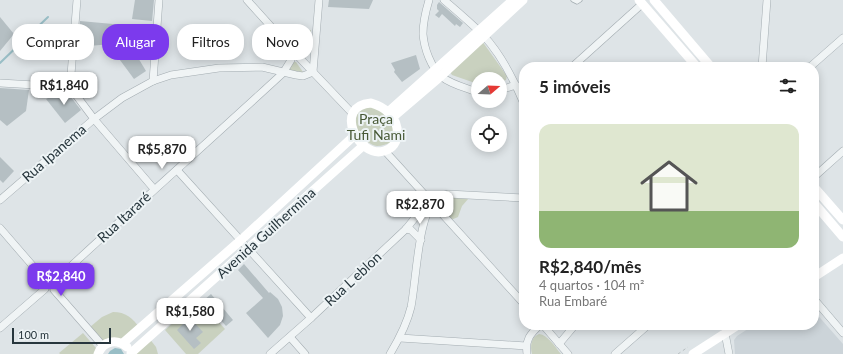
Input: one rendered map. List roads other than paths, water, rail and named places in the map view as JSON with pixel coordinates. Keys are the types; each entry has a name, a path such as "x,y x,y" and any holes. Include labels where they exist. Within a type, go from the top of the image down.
{"street":[{"path":"77,0 70,87 94,119 154,189"},
{"path":"153,81 159,0"},
{"path":"247,0 269,24"},
{"path":"313,72 319,0"},
{"path":"429,0 426,9 423,34 427,52 438,72 455,84 471,90"},
{"path":"444,0 481,33 501,59 519,92"},
{"path":"390,114 481,33 513,0"},
{"path":"481,33 523,0"},
{"path":"654,0 707,62"},
{"path":"762,62 767,0"},
{"path":"577,62 641,2 693,62"},
{"path":"816,62 843,38"},
{"path":"283,73 291,60"},
{"path":"302,60 352,113 352,127 355,135 364,145 373,151 385,151 394,145 397,138 398,129 396,121 380,106 370,103 364,104 352,113"},
{"name":"Rua Ipanema","path":"0,200 94,119 122,98 153,81 171,75 219,68 262,67 274,69 283,73 303,76 313,72"},
{"name":"Rua Itararé","path":"55,281 154,189 177,170 283,73"},
{"path":"0,83 70,87"},
{"path":"507,88 516,85"},
{"name":"Avenida Guilhermina","path":"123,343 241,240 355,135"},
{"name":"Avenida Guilhermina","path":"131,353 364,145"},
{"path":"385,151 519,299"},
{"path":"819,173 843,151"},
{"path":"177,170 311,318"},
{"path":"819,193 843,220"},
{"path":"390,354 400,338 411,308 424,222 432,203 440,196 448,194 519,198"},
{"name":"Rua L eblon","path":"270,354 311,318 406,229 414,219 426,196"},
{"path":"819,209 843,236"},
{"path":"0,228 45,280"},
{"path":"406,229 411,230 421,240"},
{"path":"819,274 843,258"},
{"path":"45,280 50,279 55,281 56,285 54,290"},
{"path":"45,280 43,285 45,289 49,292 54,290"},
{"path":"0,328 45,289"},
{"path":"54,290 103,346"},
{"path":"819,305 843,333"},
{"path":"400,338 526,350 527,340 535,330"},
{"path":"545,330 568,354"},
{"path":"558,344 571,330"},
{"path":"616,354 642,330"},
{"path":"693,354 730,330"},
{"path":"725,333 729,354"},
{"path":"290,337 305,354"},
{"path":"98,354 103,346 113,341 123,343 131,353"}],"lane":[{"path":"573,0 577,2 580,0"}],"water":[{"path":"115,348 121,349 124,354 108,354"}],"waterway":[{"path":"0,63 48,17"}],"park label":[{"name":"Praça Tufi Nami","path":"376,128"}]}
